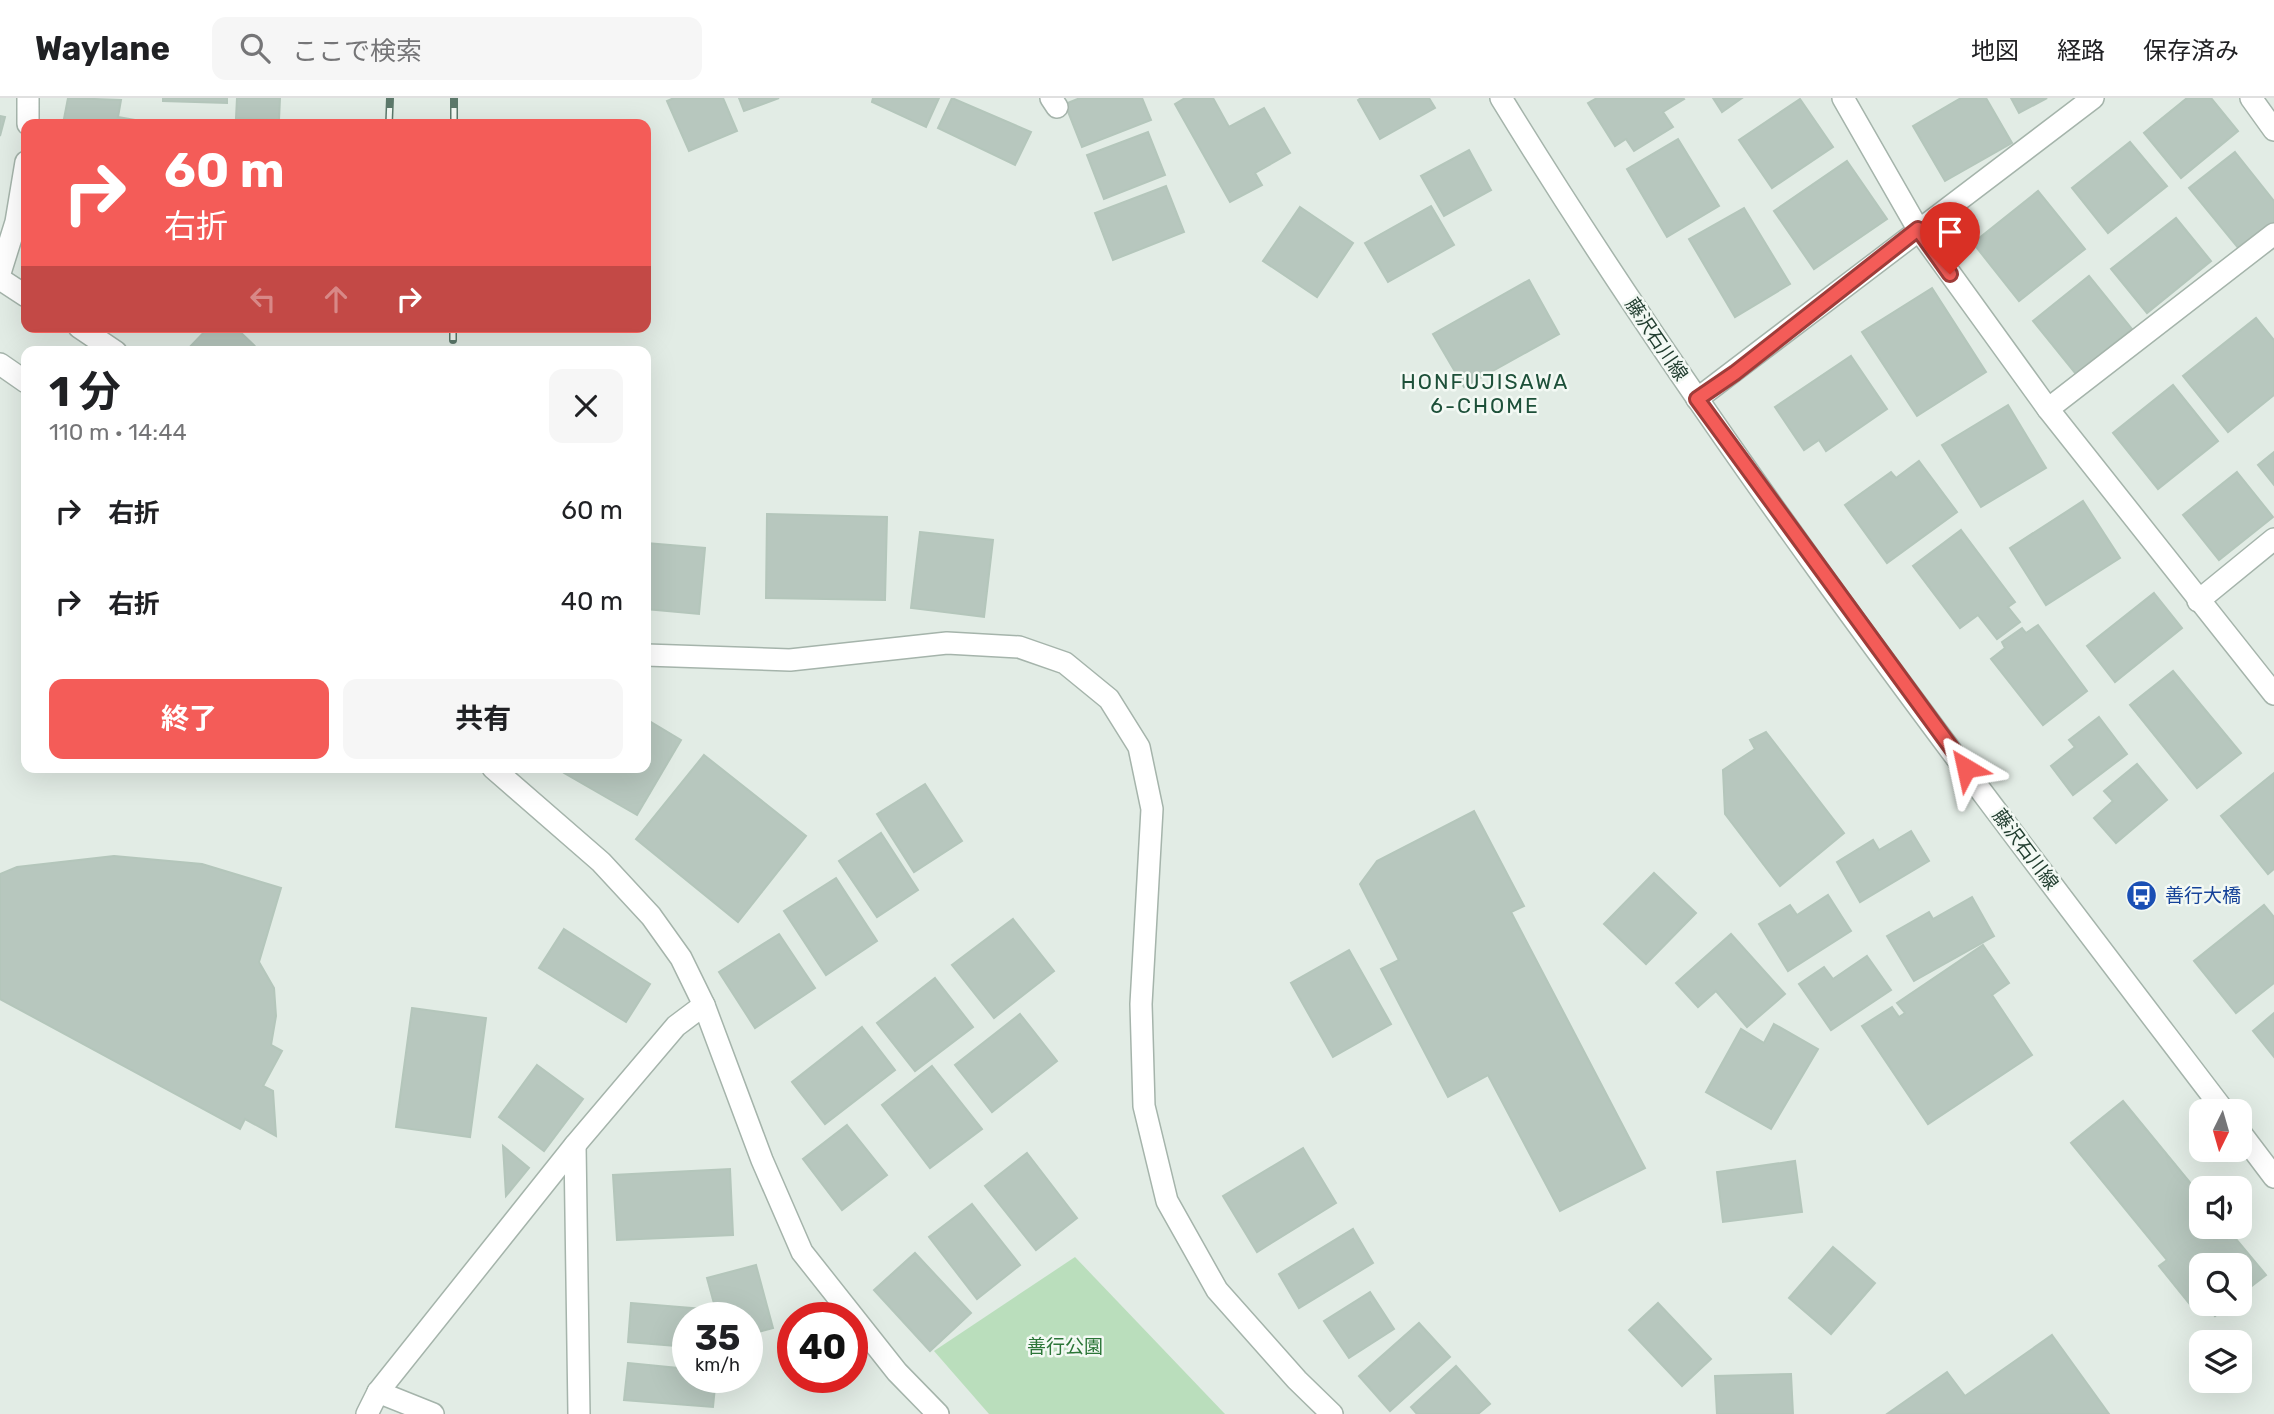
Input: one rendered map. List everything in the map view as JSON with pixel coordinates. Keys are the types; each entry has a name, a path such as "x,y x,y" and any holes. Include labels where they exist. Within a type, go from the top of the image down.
{"street":[{"path":"28,98 28,119"},
{"name":"藤沢石川線","path":"1501,98 1564,201 1697,399 1885,659 2215,1099"},
{"path":"1843,98 1918,229 2048,410 2274,694"},
{"path":"1697,399 1735,373 1918,229 2093,98"},
{"path":"2251,98 2274,130"},
{"path":"0,273 16,222 21,192"},
{"path":"2048,410 2274,234"},
{"path":"0,279 21,293"},
{"path":"88,333 107,346"},
{"path":"0,364 21,379"},
{"path":"2198,601 2274,538"},
{"path":"651,655 790,660 947,643 1019,647 1065,663 1109,699 1139,747 1152,809 1141,1004 1144,1093 1167,1201 1217,1290 1297,1380 1332,1414"},
{"path":"499,773 601,862 651,916 681,958 704,1005 762,1160 802,1252 897,1372 938,1414"},
{"path":"367,1414 378,1392 575,1145 676,1026 704,1005"},
{"path":"575,1145 579,1414"},
{"path":"2252,1148 2274,1177"},
{"path":"378,1392 433,1414"}],"green space":[{"name":"善行公園","path":"1075,1257 1225,1414 989,1414 934,1351"}],"building":[{"path":"68,98 121,100 118,117 129,119 64,119"},
{"path":"163,98 227,98 227,103 163,101"},
{"path":"237,98 280,98 279,119 236,118"},
{"path":"674,98 723,98 737,131 689,151 667,101"},
{"path":"739,98 779,98 744,111"},
{"path":"873,98 939,98 926,127 872,102"},
{"path":"952,98 1031,132 1015,165 938,128"},
{"path":"1080,98 1142,98 1151,120 1082,147 1065,104"},
{"path":"1185,98 1213,98 1229,127 1264,108 1290,153 1255,173 1262,185 1230,202 1175,104"},
{"path":"1429,98 1435,108 1380,139 1358,100"},
{"path":"1597,98 1684,99 1663,112 1673,127 1634,151 1626,139 1615,146 1588,103"},
{"path":"1713,98 1742,98 1722,112"},
{"path":"1961,98 1986,98 2012,143 1945,181 1913,126"},
{"path":"2011,98 2047,98 2019,113"},
{"path":"2187,98 2211,98 2238,131 2181,178 2144,133"},
{"path":"1800,99 1833,147 1772,188 1739,140"},
{"path":"0,116 5,117 0,136"},
{"path":"1148,132 1165,175 1104,199 1087,155"},
{"path":"1678,139 1719,206 1667,237 1627,169"},
{"path":"2130,142 2167,186 2108,233 2072,188"},
{"path":"1469,150 1491,190 1444,216 1421,176"},
{"path":"2235,152 2274,201 2274,223 2240,250 2189,188"},
{"path":"1847,161 1887,219 1814,269 1774,211"},
{"path":"1166,186 1184,232 1113,260 1095,213"},
{"path":"2038,191 2085,249 2019,301 1973,243"},
{"path":"1431,206 1454,245 1388,282 1365,243"},
{"path":"1300,207 1353,243 1317,297 1263,261"},
{"path":"1744,208 1790,284 1735,317 1689,239"},
{"path":"2176,218 2211,261 2147,313 2111,269"},
{"path":"2089,276 2132,329 2076,374 2033,321"},
{"path":"1529,280 1559,334 1464,387 1433,334"},
{"path":"1932,288 1986,372 1917,416 1862,332"},
{"path":"2256,318 2274,340 2274,395 2228,432 2183,376"},
{"path":"203,333 241,333 255,346 191,346"},
{"path":"1851,356 1887,409 1826,451 1819,440 1804,450 1775,407"},
{"path":"2173,385 2218,441 2158,489 2113,433"},
{"path":"2008,405 2046,468 1981,507 1942,445"},
{"path":"2274,452 2274,485 2258,465"},
{"path":"1919,461 1957,512 1887,563 1845,505 1891,472 1896,478"},
{"path":"2237,472 2273,517 2219,560 2183,515"},
{"path":"2083,501 2120,558 2046,605 2010,548"},
{"path":"767,514 887,517 885,600 766,598"},
{"path":"1961,530 2015,602 2008,607 2020,622 1997,639 1978,615 1960,628 1913,566"},
{"path":"920,532 993,540 984,617 911,608"},
{"path":"651,543 705,548 699,614 651,609"},
{"path":"2154,593 2182,628 2115,682 2087,646"},
{"path":"2038,625 2087,691 2043,725 1991,659 2005,648 2002,642 2022,628 2026,633"},
{"path":"2173,671 2241,753 2197,788 2130,705"},
{"path":"2099,717 2127,754 2073,795 2051,766 2075,747 2069,740"},
{"path":"651,722 681,740 637,815 564,773 651,773"},
{"path":"1766,732 1844,833 1780,886 1725,814 1723,770 1755,749 1750,740"},
{"path":"704,755 806,836 738,922 636,839"},
{"path":"2137,764 2167,800 2116,843 2094,818 2113,801 2104,791"},
{"path":"2274,773 2274,869 2268,874 2221,816"},
{"path":"925,784 962,841 914,872 877,814"},
{"path":"1474,811 1524,906 1511,912 1645,1168 1560,1211 1488,1075 1448,1097 1381,969 1399,960 1360,884 1377,861"},
{"path":"1911,831 1929,861 1860,902 1837,862 1873,840 1879,850"},
{"path":"881,833 918,890 877,917 839,861"},
{"path":"114,856 202,864 281,888 259,962 274,988 276,1016 271,1045 282,1051 263,1086 273,1091 276,1136 245,1119 240,1129 0,999 0,874 17,867"},
{"path":"1654,873 1696,913 1646,964 1604,924"},
{"path":"836,878 877,941 826,975 784,911"},
{"path":"1828,895 1851,931 1788,971 1759,924 1790,905 1797,915"},
{"path":"1972,897 1994,936 1914,981 1887,936 1929,912 1933,919"},
{"path":"2264,905 2274,917 2274,983 2236,1013 2194,961"},
{"path":"1013,919 1054,971 994,1018 952,965"},
{"path":"564,929 650,984 626,1022 539,968"},
{"path":"779,934 815,988 755,1028 719,972"},
{"path":"1731,934 1785,994 1747,1027 1716,991 1698,1007 1676,983"},
{"path":"1983,945 2009,983 1992,995 2032,1055 1928,1124 1862,1026 1892,1007 1899,1017 1905,1013 1897,1003"},
{"path":"1349,950 1391,1024 1333,1057 1291,983"},
{"path":"1867,956 1891,990 1831,1030 1799,984 1824,967 1833,979"},
{"path":"935,978 973,1027 915,1071 877,1023"},
{"path":"412,1008 486,1018 470,1137 396,1127"},
{"path":"2274,1013 2274,1057 2253,1031"},
{"path":"1020,1014 1057,1061 992,1112 955,1065"},
{"path":"1774,1024 1818,1049 1771,1129 1706,1092 1741,1029 1764,1043"},
{"path":"862,1027 895,1070 825,1124 792,1082"},
{"path":"537,1065 583,1099 544,1151 499,1117"},
{"path":"932,1066 982,1129 930,1168 882,1105"},
{"path":"2123,1101 2189,1181 2189,1239 2236,1239 2248,1253 2189,1253 2189,1303 2159,1266 2167,1260 2071,1143"},
{"path":"847,1125 887,1175 842,1210 803,1159"},
{"path":"503,1146 529,1168 506,1196"},
{"path":"1303,1148 1336,1203 1257,1252 1223,1196"},
{"path":"1027,1153 1077,1218 1036,1250 985,1186"},
{"path":"1795,1161 1802,1212 1723,1222 1717,1172"},
{"path":"730,1169 733,1235 617,1240 613,1175"},
{"path":"972,1204 1020,1265 977,1299 929,1237"},
{"path":"1353,1229 1373,1263 1299,1308 1279,1274"},
{"path":"1833,1247 1875,1283 1831,1334 1789,1298"},
{"path":"915,1253 971,1313 930,1351 874,1290"},
{"path":"2252,1258 2266,1275 2252,1286"},
{"path":"756,1265 773,1328 763,1331 763,1302 714,1302 707,1278"},
{"path":"1370,1292 1394,1329 1349,1358 1324,1321"},
{"path":"631,1303 672,1306 672,1346 628,1342"},
{"path":"1658,1303 1711,1359 1682,1386 1629,1330"},
{"path":"1419,1323 1450,1357 1390,1411 1359,1376"},
{"path":"2052,1335 2109,1414 1887,1414 1947,1372 1965,1396"},
{"path":"628,1363 672,1367 672,1393 714,1393 713,1407 624,1400"},
{"path":"1456,1366 1490,1404 1478,1414 1417,1414 1411,1407"},
{"path":"1791,1374 1793,1414 1717,1414 1715,1376"}],"railway":[{"path":"389,119 390,98"},
{"path":"454,98 454,119"},
{"path":"453,333 453,340"}],"place":[{"name":"善行大橋","path":"2142,895"}],"district":[{"name":"HONFUJISAWA 6-CHOME","path":"1485,394"}],"route":[{"path":"1950,274 1918,229 1735,373 1697,399 1966,768"}]}
